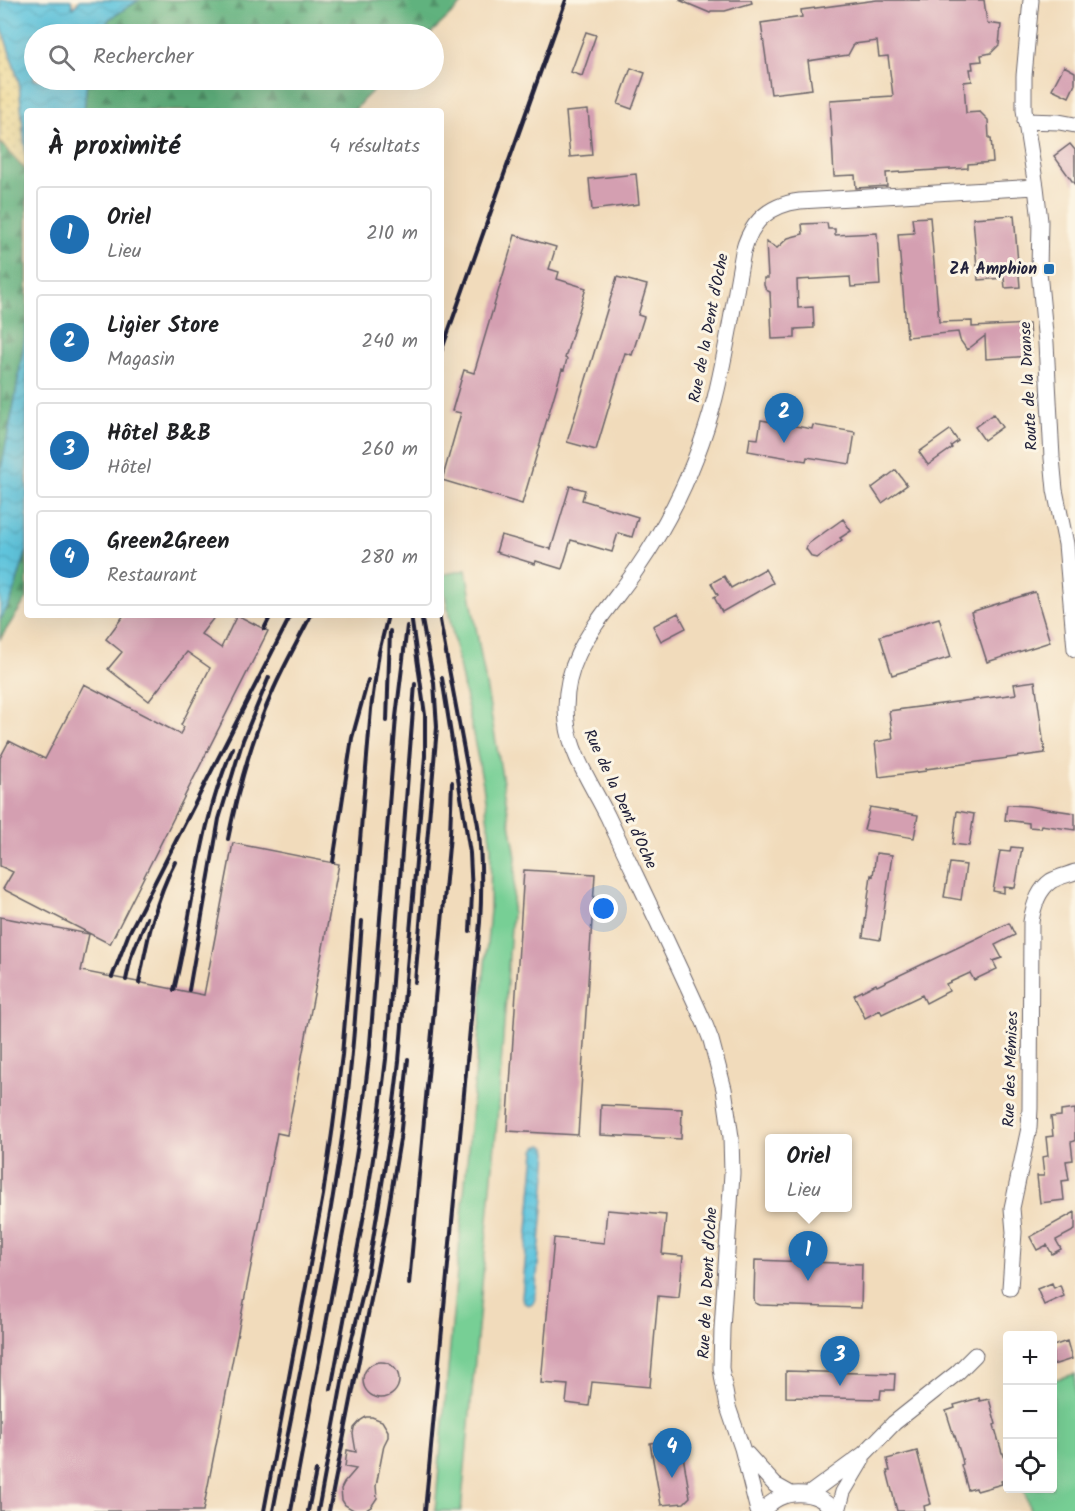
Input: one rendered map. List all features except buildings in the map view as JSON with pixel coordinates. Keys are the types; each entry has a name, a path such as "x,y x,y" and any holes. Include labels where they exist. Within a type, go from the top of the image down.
{"street":[{"name":"Route de la Dranse","path":"1031,0 1024,76 1025,121 1040,221 1039,272 1047,353 1050,444 1055,490 1065,544 1075,649"},
{"path":"1025,121 1075,125"},
{"name":"Rue de la Dent d'Oche","path":"761,1511 725,1394 721,1368 732,1155 724,1089 711,1040 700,1013 575,751 567,718 568,684 571,670 582,645 648,551 688,477 715,398 743,252 755,224 780,205 800,201 1036,187"},
{"name":"Rue des Mémises","path":"1010,1288 1014,1232 1012,1208 1027,1138 1030,1108 1032,913 1037,899 1051,881 1075,872"},
{"path":"808,1494 865,1453 894,1423 957,1373 975,1355"},
{"name":"Rue de la Dent d'Oche","path":"742,1448 768,1480 791,1494"},
{"path":"761,1511 772,1501 791,1494 808,1494 825,1502 836,1511 843,1492 865,1453"}],"green space":[{"path":"139,0 466,0 441,24 107,24 109,19"},
{"path":"86,90 374,90 356,108 84,108"},
{"path":"0,142 24,169 24,342 0,474"},
{"path":"24,560 24,603 0,639 0,620 11,601"},
{"path":"466,570 516,857 497,1122 461,1511 435,1511 490,910 491,847 483,784 444,590 444,574"},
{"path":"1075,1374 1075,1511 1030,1511 1025,1493 1057,1493 1057,1379"}],"sand":[{"path":"0,22 19,82 24,168 0,142"}],"water":[{"path":"0,0 71,0 73,8 80,0 139,0 109,19 107,24 24,24 24,90 86,90 84,108 24,108 24,138 19,82 0,22"},
{"path":"24,342 24,560 11,601 0,620 0,474"},
{"path":"542,1145 547,1148 548,1152 535,1299 528,1305 523,1302 522,1298 535,1151"}],"railway":[{"path":"444,344 566,0"},
{"path":"264,629 270,618"},
{"path":"112,977 129,933 289,618"},
{"path":"228,839 251,747 264,711 309,618"},
{"path":"264,1511 323,1195 333,1126 342,1055 371,709 379,652 387,618"},
{"path":"318,1511 345,1366 366,1282 390,1135 399,1061 425,756 425,715 411,618"},
{"path":"415,982 437,727 434,683 422,618"},
{"path":"425,1511 480,922 481,886 478,825 440,618"},
{"path":"291,1511 360,1131 369,1057 396,717 407,626"},
{"path":"387,721 390,631"},
{"path":"189,990 219,819 243,740 269,677"},
{"path":"442,678 470,853 472,894 470,931"},
{"path":"333,862 352,738 368,680"},
{"path":"331,1389 366,1204 386,1059 415,684"},
{"path":"174,990 204,837 221,777 233,748"},
{"path":"409,1284 450,835 452,782"},
{"path":"139,983 157,906 175,862"},
{"path":"126,980 131,957 147,918"},
{"path":"273,1511 336,1178 349,1078 362,921"},
{"path":"329,1511 386,1224 400,1139 408,1059"},
{"path":"308,1511 316,1471"}],"place":[{"name":"ZA Amphion","path":"1049,269"},
{"name":"Ligier Store","path":"784,443"},
{"name":"Oriel","path":"808,1281"},
{"name":"Hôtel B&B","path":"840,1386"},
{"name":"Green2Green","path":"672,1478"}]}
